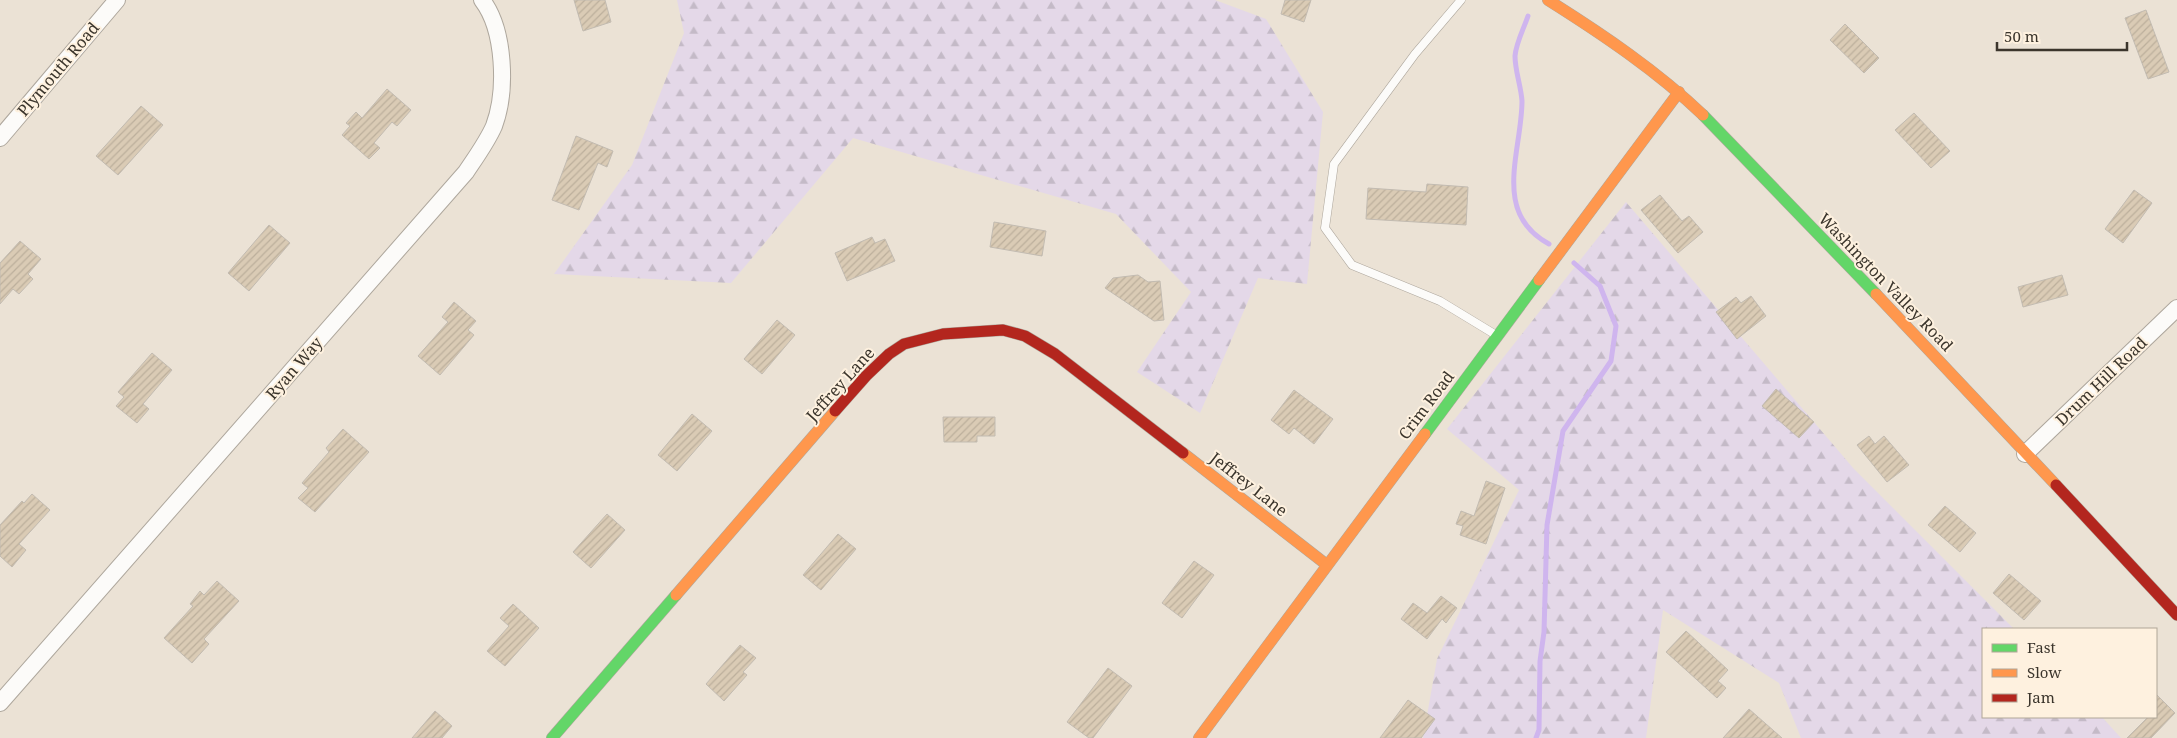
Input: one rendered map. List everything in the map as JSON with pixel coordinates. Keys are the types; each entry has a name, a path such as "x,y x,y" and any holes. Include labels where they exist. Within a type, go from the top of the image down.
{"street":[{"name":"Plymouth Road","path":"0,138 117,0"},
{"name":"Ryan Way","path":"0,703 460,179 476,157 494,126 500,102 502,77 500,50 494,25 482,0"},
{"name":"Washington Valley Road","path":"1548,0 1582,21 1679,92 1891,310 2177,615"},
{"name":"Crim Road","path":"1199,738 1679,92"},
{"name":"Drum Hill Road","path":"2026,454 2177,308"},
{"name":"Jeffrey Lane","path":"552,738 866,376 887,356 904,344 923,337 992,329 1015,332 1031,339 1054,354 1327,565"}],"lane":[{"path":"1461,0 1414,54 1334,164 1326,228 1352,265 1440,301 1497,336"}],"green space":[{"path":"677,0 1215,0 1266,19 1323,112 1307,284 1258,278 1200,413 1137,372 1191,292 1116,214 853,138 731,283 554,274 632,165 684,33"},
{"path":"1626,202 1854,469 2013,628 1982,628 1982,718 2103,718 2121,738 1801,738 1779,683 1663,610 1646,738 1423,738 1437,659 1519,490 1447,429"}],"building":[{"path":"574,0 605,0 611,22 583,31"},
{"path":"1285,0 1311,0 1304,22 1281,14"},
{"path":"2146,10 2169,72 2148,79 2125,18"},
{"path":"1845,24 1879,58 1864,73 1830,40"},
{"path":"387,89 411,110 397,126 392,122 374,143 380,148 369,159 342,135 350,126 346,123 356,112 362,118"},
{"path":"141,106 163,125 118,175 96,156"},
{"path":"1914,113 1950,151 1931,168 1895,130"},
{"path":"576,136 613,151 607,167 598,163 579,210 552,200"},
{"path":"1427,184 1468,187 1466,225 1366,219 1368,188 1426,192"},
{"path":"2134,190 2152,203 2123,243 2105,229"},
{"path":"1660,195 1682,221 1689,216 1703,232 1678,253 1641,210"},
{"path":"994,222 1046,231 1042,256 990,247"},
{"path":"269,225 290,243 249,291 228,273"},
{"path":"872,237 875,243 885,239 895,261 847,281 835,253"},
{"path":"20,241 41,259 28,274 33,279 19,294 13,289 0,304 0,263"},
{"path":"1138,275 1148,282 1160,281 1164,320 1154,321 1105,288 1113,278"},
{"path":"2062,275 2068,295 2023,307 2018,287"},
{"path":"1751,296 1766,316 1737,339 1716,312 1736,297 1741,303"},
{"path":"454,302 476,321 468,330 474,335 440,375 418,356 448,322 442,317"},
{"path":"777,320 795,335 762,374 744,359"},
{"path":"152,353 172,370 143,404 149,409 137,423 116,406 124,397 118,392"},
{"path":"1776,389 1814,422 1799,438 1762,406"},
{"path":"1294,390 1333,419 1314,444 1294,428 1289,434 1271,420"},
{"path":"692,414 712,431 677,471 658,455"},
{"path":"943,417 995,417 995,436 977,436 977,442 944,442"},
{"path":"343,429 369,452 315,512 298,498 308,488 302,483 329,452 326,448"},
{"path":"1869,436 1875,444 1884,436 1909,465 1887,482 1857,445"},
{"path":"1486,481 1505,488 1486,544 1460,535 1463,526 1456,524 1461,511 1474,516"},
{"path":"32,494 50,510 19,544 26,550 12,567 0,556 0,525 22,501 24,503"},
{"path":"1945,506 1976,533 1960,552 1928,525"},
{"path":"607,514 625,530 591,568 573,552"},
{"path":"838,534 856,549 821,590 803,575"},
{"path":"1194,561 1214,575 1182,618 1162,603"},
{"path":"2009,574 2041,601 2024,620 1993,593"},
{"path":"217,581 239,601 204,639 209,644 192,663 164,638 193,606 190,604 200,591 204,595"},
{"path":"1441,596 1457,608 1446,623 1442,619 1427,639 1401,619 1413,603 1427,613"},
{"path":"513,604 539,628 505,666 487,651 509,626 500,618"},
{"path":"1686,631 1728,670 1718,681 1726,688 1717,698 1666,652"},
{"path":"740,645 756,658 743,672 747,675 724,701 706,684"},
{"path":"1108,668 1132,686 1093,738 1089,738 1067,722"},
{"path":"2157,695 2175,713 2151,738 2127,738 2147,718 2157,718"},
{"path":"1408,700 1435,719 1421,738 1380,738"},
{"path":"1749,709 1782,738 1723,738"},
{"path":"435,711 452,726 442,738 412,738"}],"waterway":[{"path":"1528,16 1518,41 1515,56 1522,101 1515,160 1515,198 1520,216 1531,231 1549,244"},
{"path":"1536,738 1539,730 1540,661 1544,632 1547,525 1563,431 1611,361 1616,326 1600,286 1574,263"}],"traffic: fast":[{"path":"1703,115 1876,294"},
{"path":"1425,434 1539,280"},
{"path":"552,738 676,595"}],"traffic: slow":[{"path":"1548,0 1628,54 1667,83 1703,115"},
{"path":"1539,280 1679,92"},
{"path":"1876,294 2056,485"},
{"path":"676,595 835,411"},
{"path":"1199,738 1425,434"},
{"path":"1183,453 1327,565"}],"traffic: jam":[{"path":"835,411 866,376 889,354 904,344 943,334 1003,330 1025,336 1055,354 1183,453"},
{"path":"2056,485 2177,615"}]}
